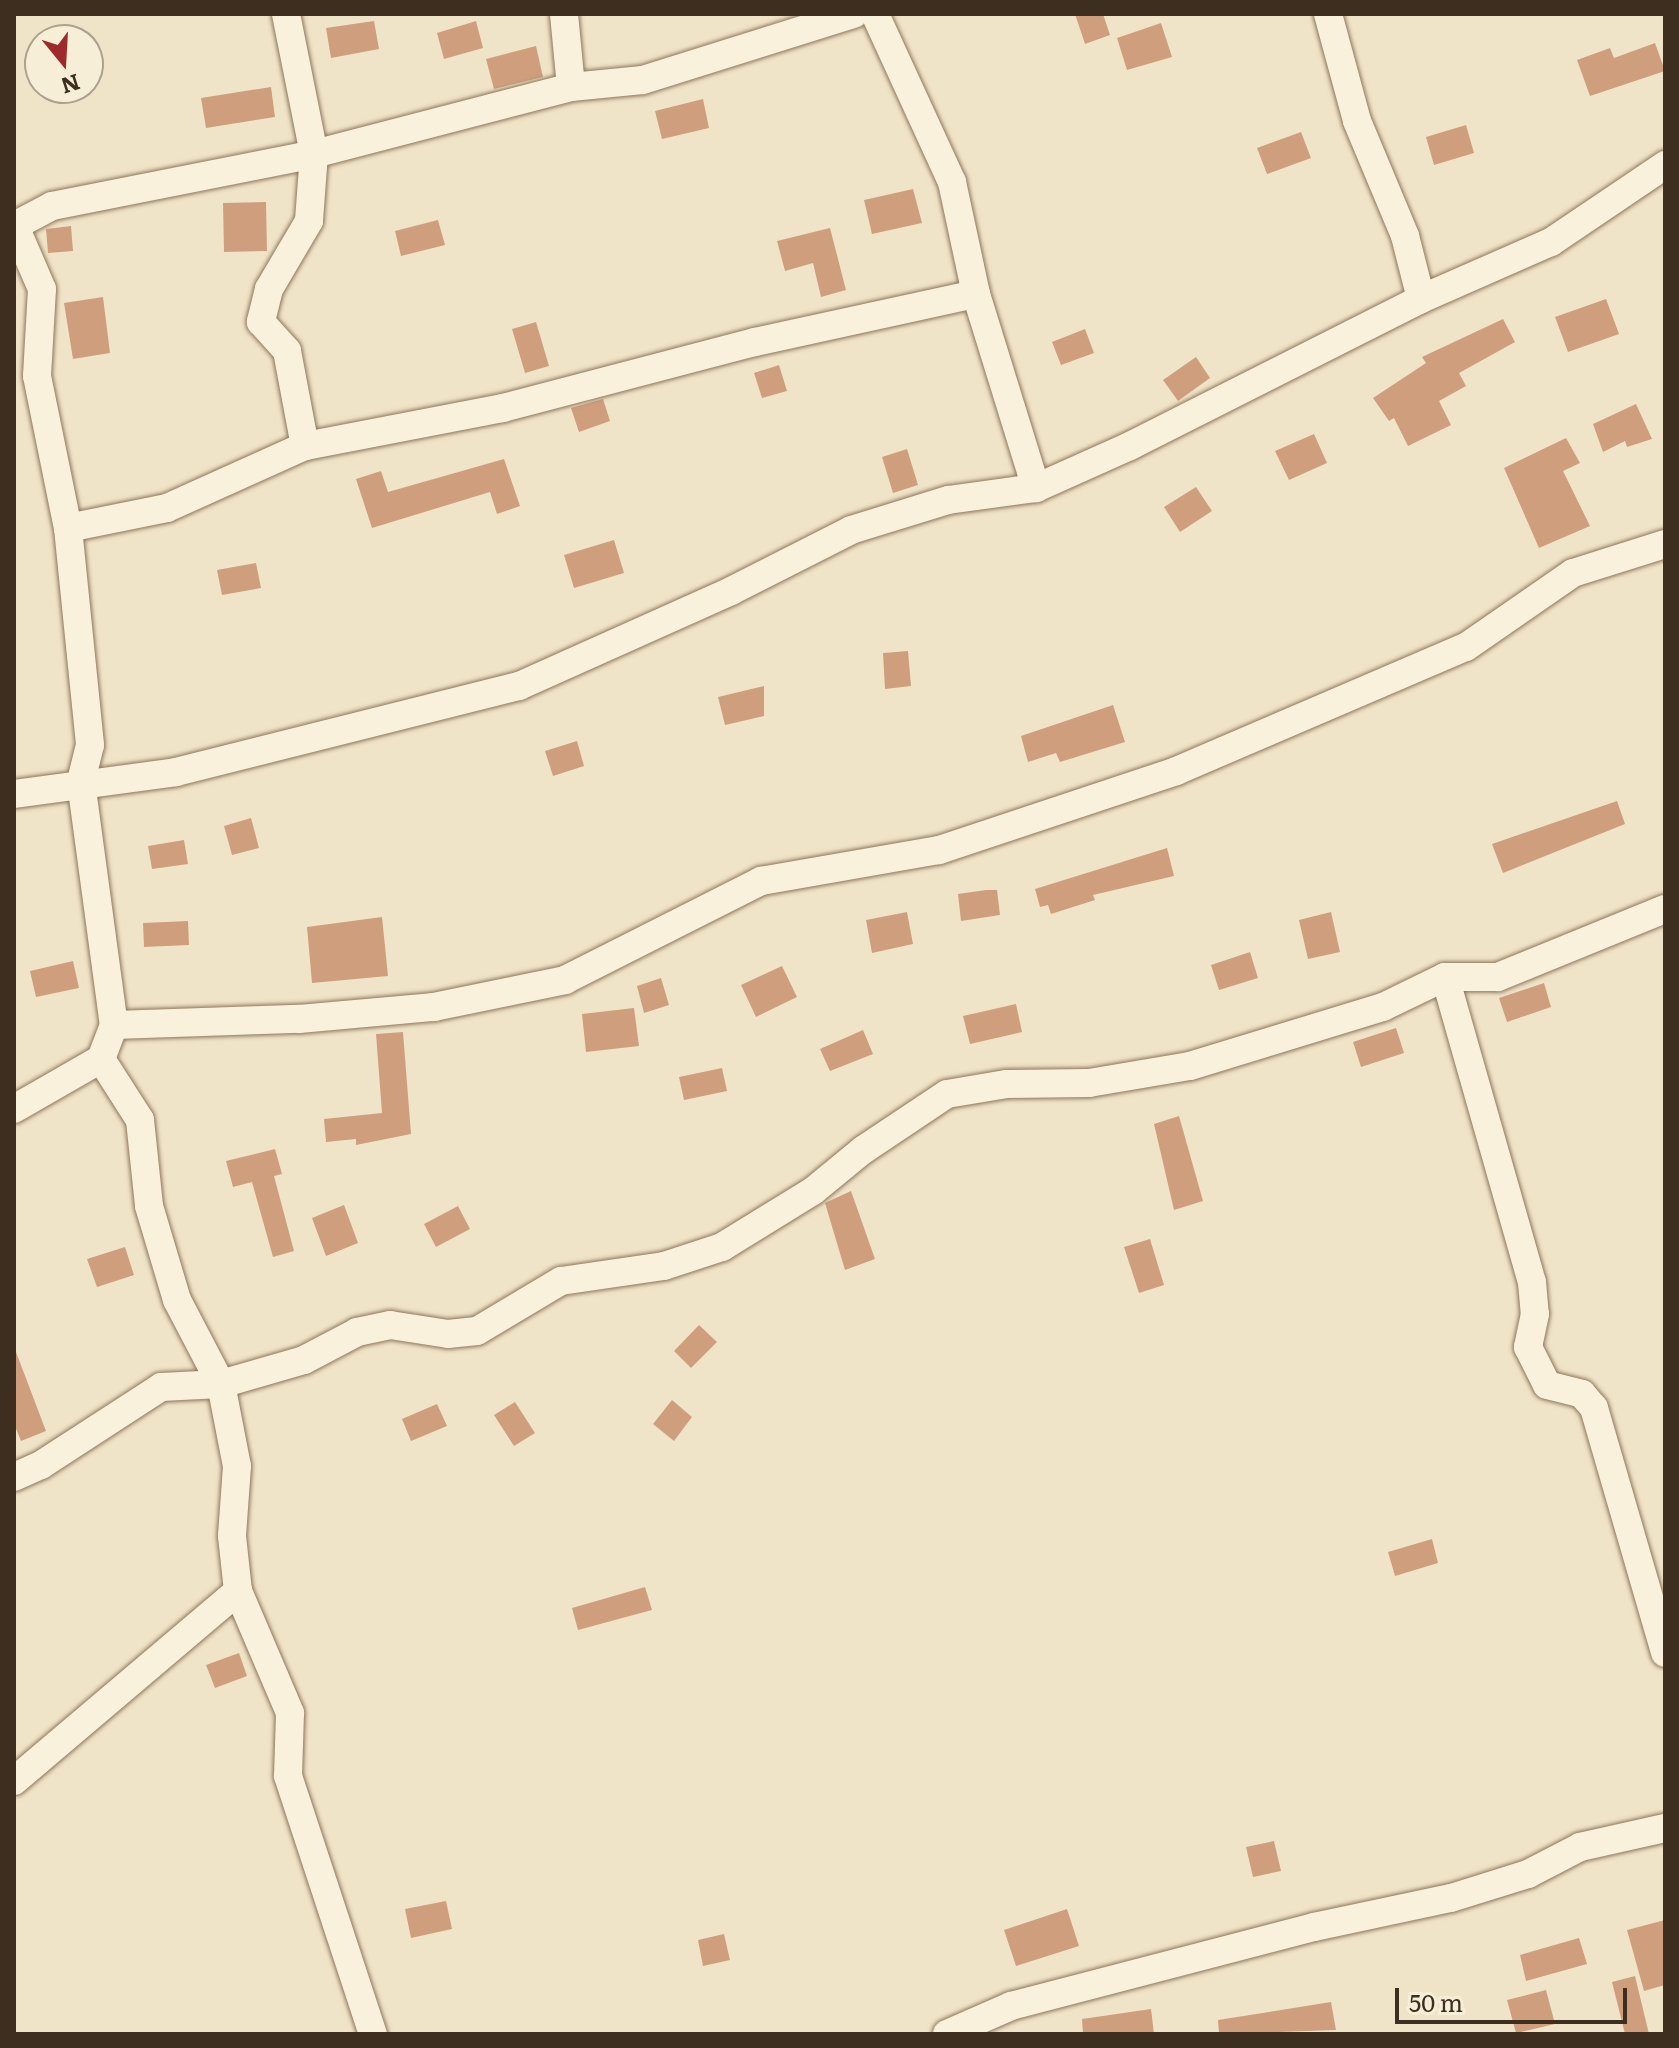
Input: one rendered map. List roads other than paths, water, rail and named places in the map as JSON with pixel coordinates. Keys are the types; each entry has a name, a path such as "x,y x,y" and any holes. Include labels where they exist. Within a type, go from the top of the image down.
{"street":[{"path":"286,14 314,154 309,221 269,289 261,322 287,351 305,446"},
{"path":"564,14 571,87"},
{"path":"14,1109 101,1059 114,1025 81,782 90,745 68,528 37,376 42,289 15,225 52,206 314,154 571,87 643,80 854,14"},
{"path":"875,14 952,182 976,294 1036,488"},
{"path":"1328,14 1357,121 1405,236 1421,299"},
{"path":"14,794 81,782 176,772 519,686 731,591 851,530 948,500 1036,488 1421,299 1551,242 1665,165"},
{"path":"68,528 167,508 305,446 503,408 771,338 976,294"},
{"path":"114,1025 299,1019 434,1007 565,980 761,881 939,850 1176,771 1466,647 1573,573 1665,544"},
{"path":"14,1477 41,1465 161,1387 221,1384 304,1360 357,1332 390,1325 448,1334 477,1331 561,1281 664,1266 722,1247 813,1191 863,1150 947,1094 1007,1084 1089,1083 1190,1066 1383,1007 1445,977 1498,977 1665,909"},
{"path":"1445,977 1532,1282 1535,1314 1528,1347 1547,1385 1582,1394 1594,1408 1665,1653"},
{"path":"101,1059 140,1120 149,1206 177,1300 221,1384 237,1466 232,1536 238,1591 290,1713 288,1776 373,2034"},
{"path":"14,1781 238,1591"},
{"path":"947,2034 1011,2006 1314,1927 1451,1898 1528,1874 1580,1847 1665,1828"}]}
